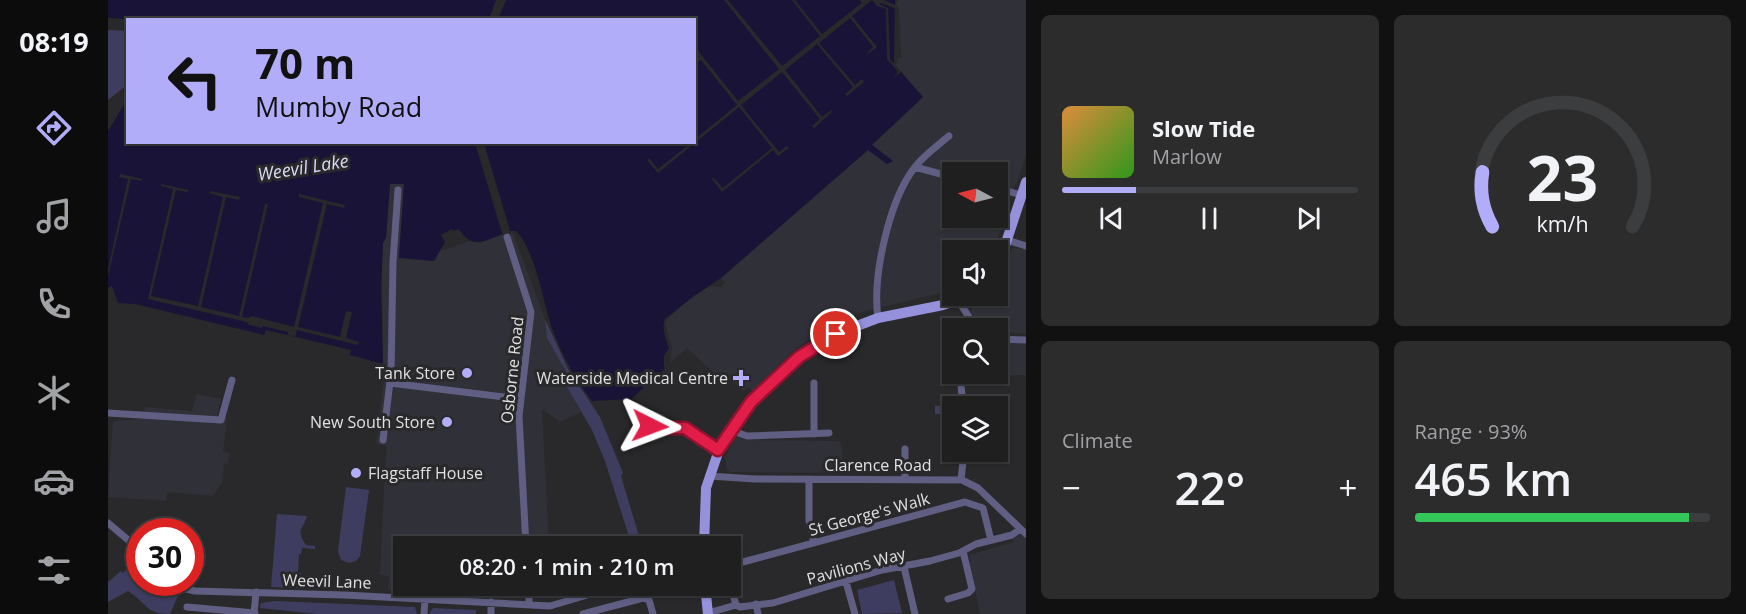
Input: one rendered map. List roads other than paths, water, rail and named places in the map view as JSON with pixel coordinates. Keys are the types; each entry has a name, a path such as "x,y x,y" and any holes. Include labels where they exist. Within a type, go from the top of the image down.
{"main road":[{"path":"1007,240 1026,182"},
{"path":"704,536 705,495 718,450 751,402 799,357 836,334 878,318 942,303"},
{"path":"706,596 708,613"}],"street":[{"path":"878,318 876,290 892,213 902,187 915,167 949,136"},
{"path":"915,167 942,174"},
{"path":"384,440 390,383 393,262 398,190"},
{"path":"1008,192 1022,195"},
{"name":"Osborne Road","path":"507,237 531,309 520,399 519,430 525,536"},
{"path":"1008,240 1026,246"},
{"path":"1008,339 1026,340"},
{"path":"108,413 223,419 232,380"},
{"path":"390,383 520,399"},
{"path":"814,383 814,434"},
{"path":"961,385 962,396"},
{"path":"637,419 654,427 685,428 718,450"},
{"path":"730,430 747,436 829,433"},
{"path":"905,449 905,479"},
{"path":"963,462 961,480 978,488 1023,532"},
{"name":"Clarence Road","path":"709,476 961,480"},
{"path":"809,479 809,520 814,543"},
{"name":"St George's Walk","path":"741,563 962,502 983,508 993,540"},
{"path":"108,523 126,538"},
{"name":"Pavilions Way","path":"708,613 736,605 740,607 773,603 882,570 904,567 1023,532"},
{"path":"948,599 968,593 972,589 963,551"},
{"path":"904,567 915,614"},
{"path":"846,582 855,614"},
{"name":"Weevil Lane","path":"204,590 529,605 556,605 585,596"},
{"path":"188,607 254,613 256,592"},
{"path":"529,596 529,605"},
{"path":"734,596 736,605"},
{"path":"583,614 640,598 650,600 653,614"},
{"path":"423,614 425,599"},
{"path":"491,602 491,614"},
{"path":"756,604 758,614"}],"water":[{"name":"Weevil Lake","path":"108,0 895,0 894,64 923,97 872,145 893,161 887,164 868,150 721,278 665,319 665,337 669,348 664,356 664,369 660,373 631,399 592,401 571,370 559,345 529,252 516,231 476,242 464,236 459,229 454,231 452,229 441,235 445,242 434,261 399,258 404,184 390,184 386,238 383,243 381,286 383,364 350,355 351,350 266,330 264,335 135,304 118,303 112,286 108,288 108,131 126,102 126,144 696,144 696,18 108,18"}],"place":[{"name":"Tank Store","path":"467,373"},
{"name":"Waterside Medical Centre","path":"741,378"},
{"name":"New South Store","path":"447,422"},
{"name":"Flagstaff House","path":"356,473"}]}
